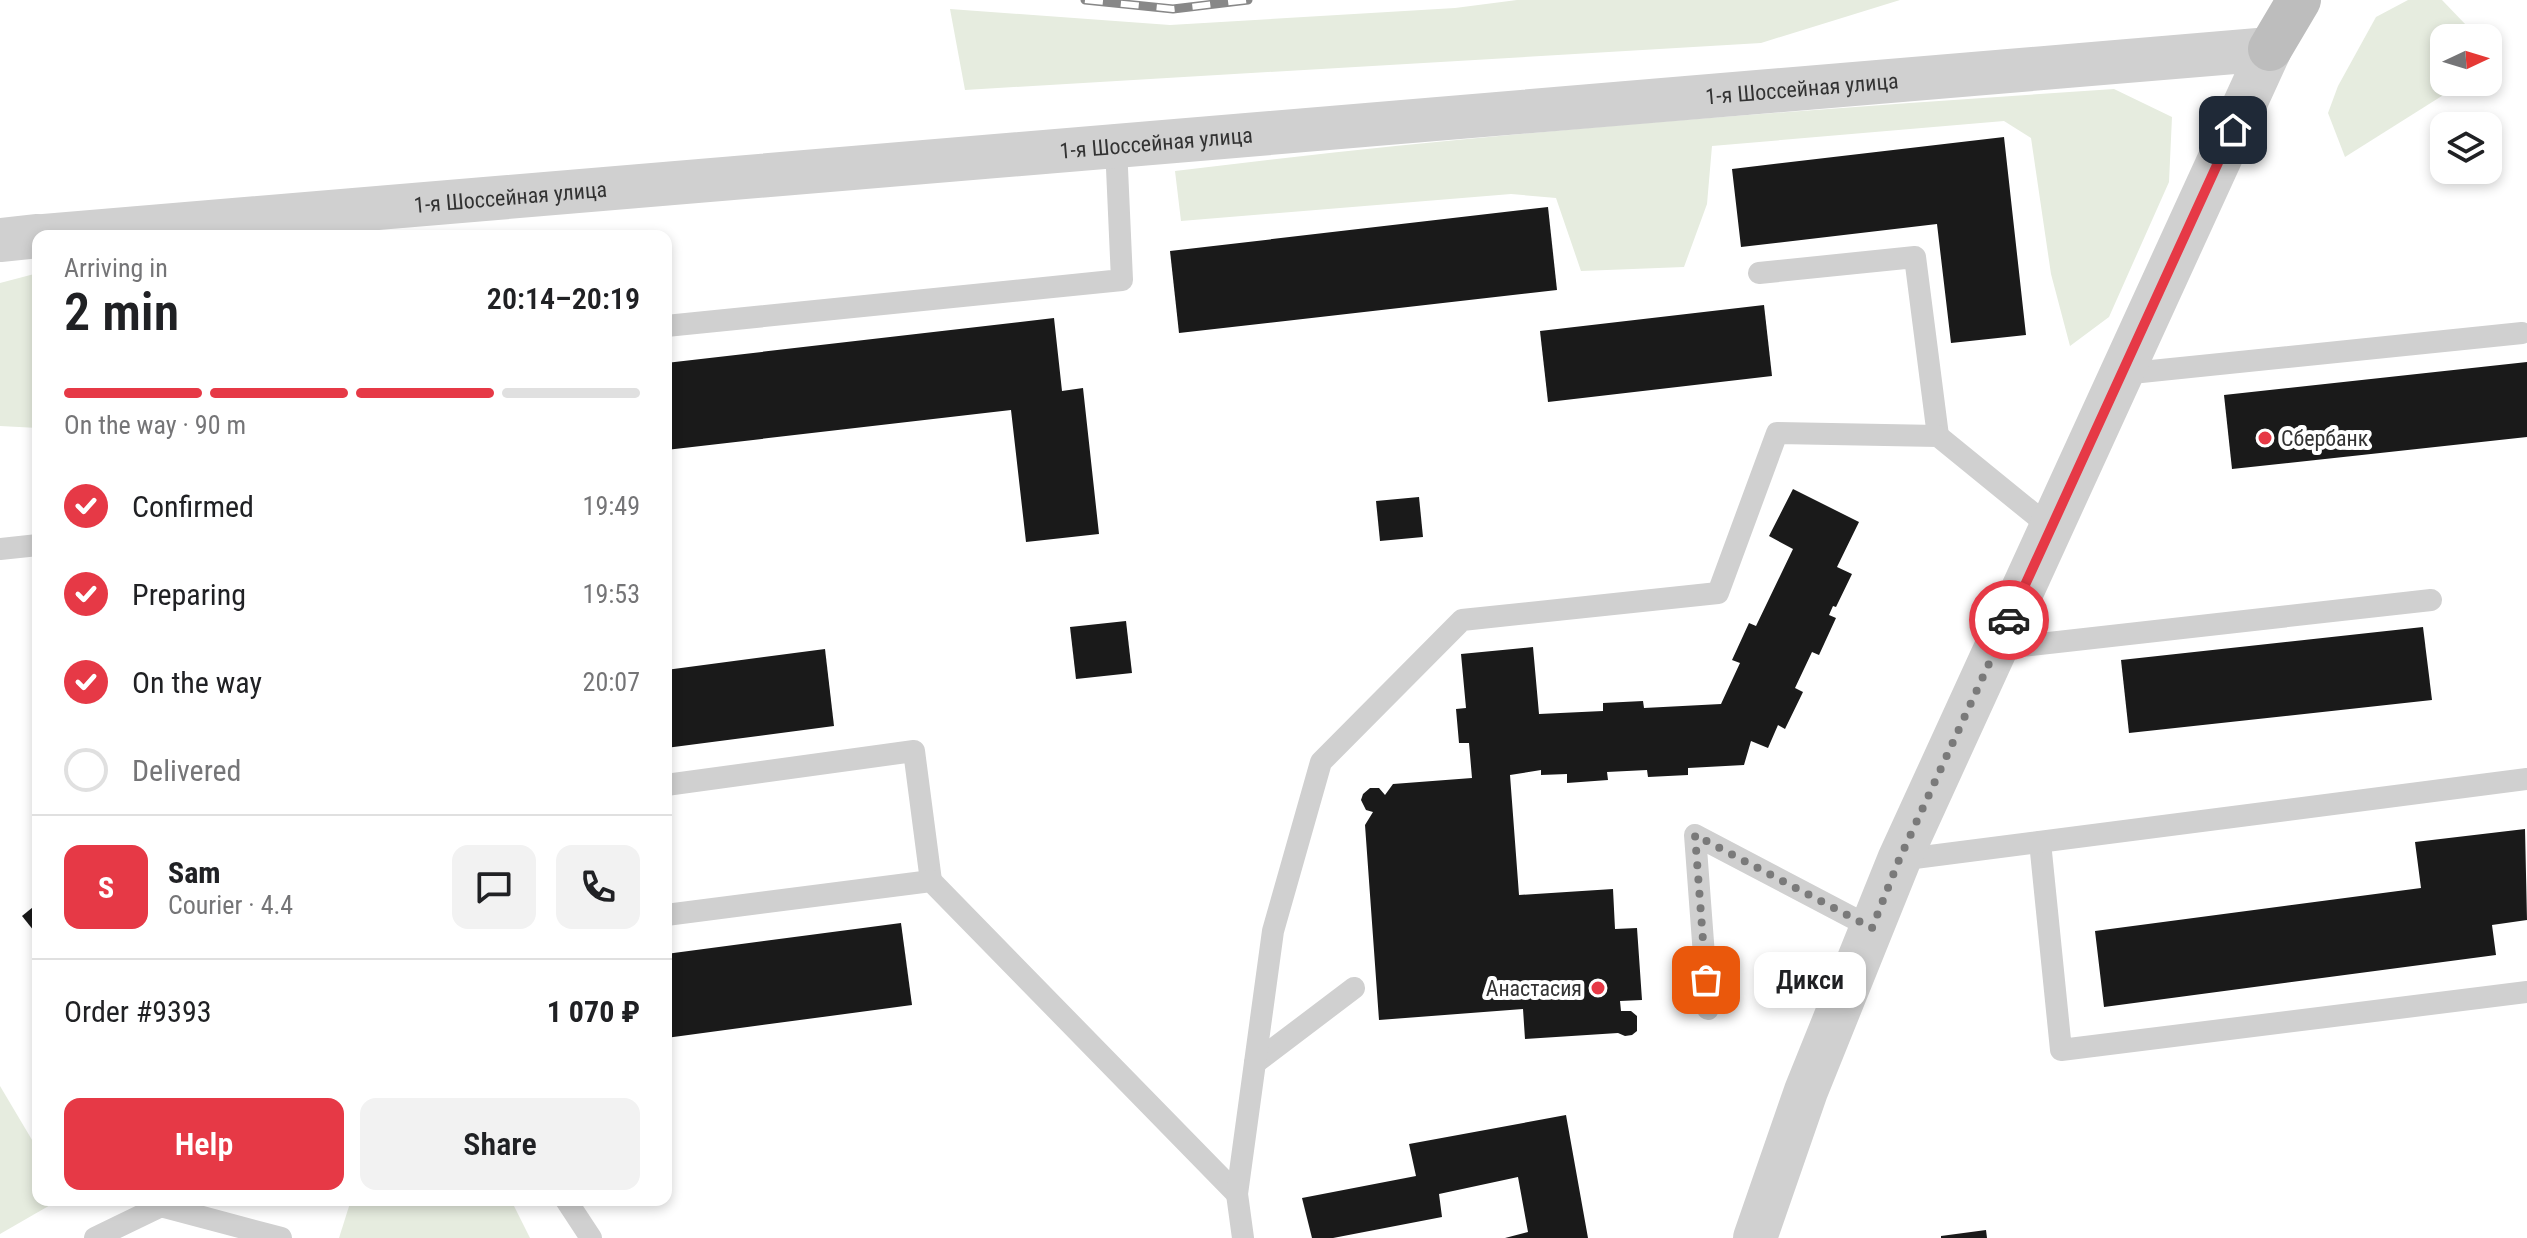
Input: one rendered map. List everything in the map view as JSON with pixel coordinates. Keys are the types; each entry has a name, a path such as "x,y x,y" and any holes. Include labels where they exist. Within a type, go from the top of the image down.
{"main road":[{"path":"2270,49 2299,0"}],"street":[{"name":"1-я Шоссейная улица","path":"188,230 310,225 1116,146 2270,49"},
{"path":"1755,1238 1806,1091 1899,860 2270,49"},
{"name":"1-я Шоссейная улица","path":"0,240 32,237"}],"lane":[{"path":"672,325 1122,280 1116,146"},
{"path":"1759,273 1915,257 1938,436"},
{"path":"2122,374 2522,333"},
{"path":"1243,1238 1237,1194 1273,931 1321,762 1462,620 1718,593 1777,433 1938,436 2051,528"},
{"path":"0,549 32,546"},
{"path":"1995,649 2431,600"},
{"path":"672,784 914,751 931,881 1237,1194"},
{"path":"1899,860 2527,779"},
{"path":"1708,1009 1695,835 1872,928"},
{"path":"2040,842 2061,1050 2527,992"},
{"path":"672,914 931,881"},
{"path":"1255,1063 1354,988"},
{"path":"95,1238 161,1206 281,1238"},
{"path":"570,1206 591,1238"}],"shaded area":[{"path":"1517,0 1900,0 1761,43 965,90 950,9 1170,25 1455,8"},
{"path":"2408,0 2442,0 2465,24 2430,24 2430,96 2442,96 2345,157 2328,113 2338,86 2376,17"},
{"path":"2114,89 2172,117 2169,182 2109,317 2070,346 2051,274 2031,138 2004,121 1712,146 1707,204 1684,267 1581,271 1556,198 1511,194 1181,221 1175,171 1527,133"},
{"path":"32,275 32,428 0,426 0,283"},
{"path":"0,1086 32,1140 32,1206 49,1206 0,1234"},
{"path":"349,1206 514,1206 530,1238 339,1238"}],"building":[{"path":"2004,137 2026,335 1951,343 1937,224 1741,247 1732,169"},
{"path":"1548,207 1557,290 1179,333 1170,251"},
{"path":"1764,305 1772,376 1548,402 1540,331"},
{"path":"1054,318 1062,391 1083,388 1099,534 1026,542 1011,410 672,449 672,362"},
{"path":"2527,362 2527,437 2232,469 2224,395"},
{"path":"1793,489 1859,522 1837,567 1852,574 1829,615 1836,618 1819,655 1812,652 1795,688 1803,692 1785,729 1778,725 1768,748 1751,741 1744,765 1688,768 1688,775 1648,777 1647,770 1607,772 1608,780 1567,783 1567,774 1541,775 1541,770 1510,775 1519,895 1613,889 1615,929 1637,928 1642,1000 1620,1001 1621,1011 1631,1011 1637,1016 1637,1031 1625,1036 1618,1033 1525,1039 1523,1009 1379,1020 1365,825 1373,812 1366,810 1361,800 1370,788 1379,788 1385,795 1393,784 1472,778 1469,743 1459,743 1456,709 1466,708 1461,654 1533,647 1539,714 1603,711 1603,703 1643,701 1644,708 1721,704 1740,663 1732,660 1749,623 1756,626 1793,549 1769,536"},
{"path":"1419,497 1423,537 1380,541 1376,501"},
{"path":"1126,621 1132,673 1076,679 1070,627"},
{"path":"2423,627 2432,700 2129,733 2121,660"},
{"path":"825,649 834,726 672,747 672,669"},
{"path":"2525,829 2527,920 2492,925 2496,955 2104,1007 2095,931 2421,888 2415,842"},
{"path":"32,908 32,928 22,916"},
{"path":"901,923 912,1005 672,1037 672,953"},
{"path":"1566,1115 1588,1238 1505,1238 1528,1232 1518,1177 1439,1194 1442,1217 1333,1238 1312,1238 1302,1198 1416,1176 1409,1144"},
{"path":"1986,1230 1987,1238 1941,1238 1941,1236"}],"railway":[{"path":"1085,0 1173,9 1248,0"}],"way so far":[{"path":"1706,980 1695,835 1872,928 1899,860 2009,620"}],"place":[{"name":"Сбербанк","path":"2265,438"},
{"name":"Дикси","path":"1706,980"},
{"name":"Анастасия","path":"1598,988"}],"route":[{"path":"2009,620 2233,130"}]}
